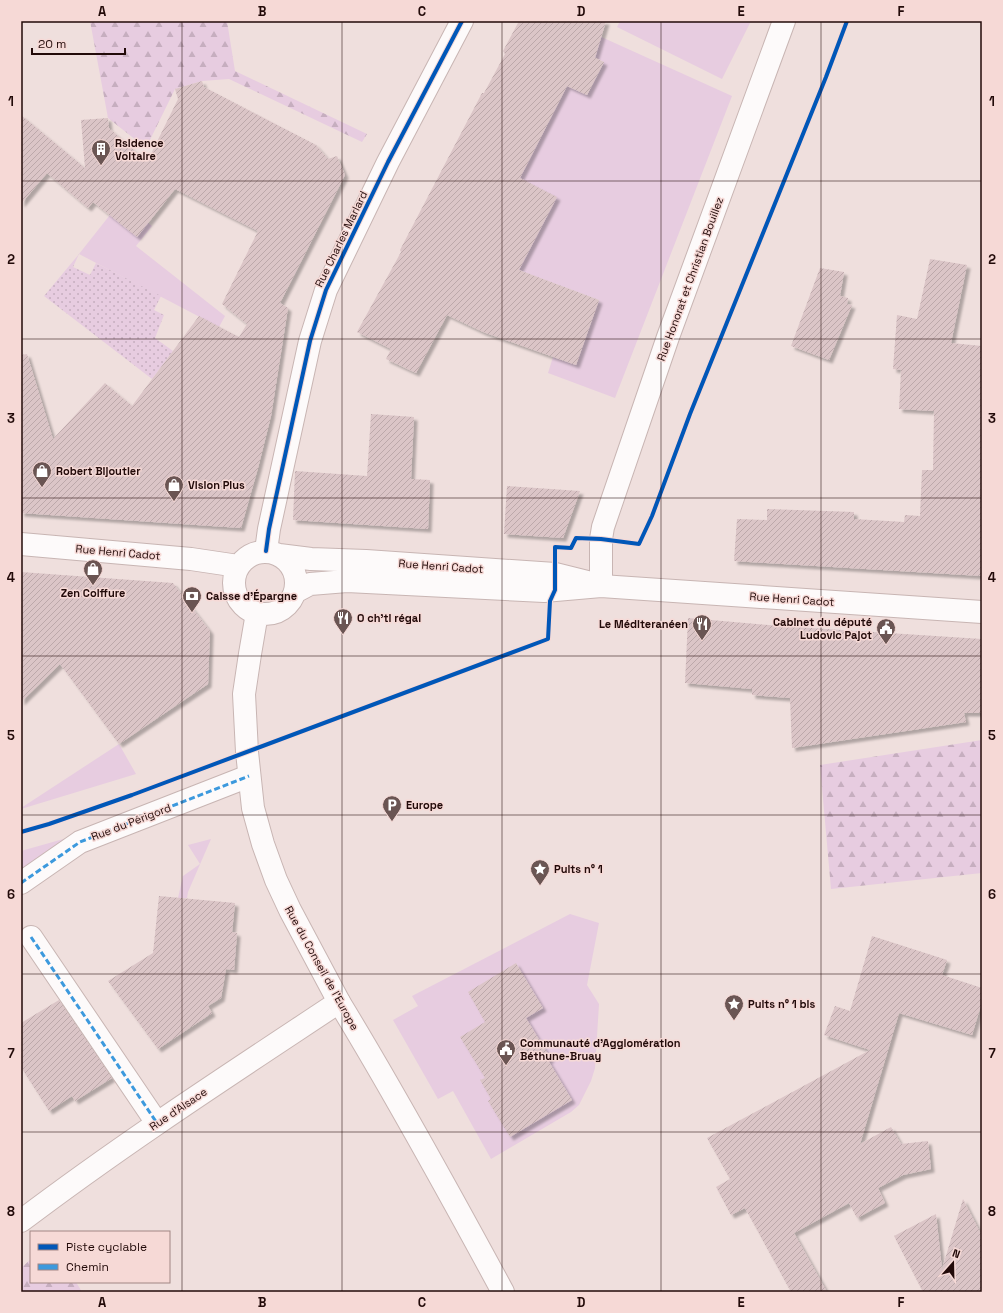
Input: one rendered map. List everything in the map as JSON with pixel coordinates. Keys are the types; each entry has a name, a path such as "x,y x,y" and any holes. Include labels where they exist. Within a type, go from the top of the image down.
{"main road":[{"name":"Rue Charles Marlard","path":"272,553 269,529 310,341 324,297 388,162 462,21"},
{"name":"Rue Honorat et Christian Bouillez","path":"601,586 601,539 606,517 668,337 784,21"},
{"name":"Rue Henri Cadot","path":"21,544 191,559 238,566"},
{"path":"258,552 272,553 284,558 291,565 295,574 295,592 291,601 280,610 267,614 257,613 248,609 241,603 233,585 234,575 238,566 250,555 258,552"},
{"name":"Rue Henri Cadot","path":"272,553 311,558 555,574 601,586 645,590 982,612"},
{"name":"Rue Henri Cadot","path":"295,592 310,584 347,581 544,591 601,586"},
{"name":"Rue du Conseil de l'Europe","path":"257,613 244,694 245,728 253,808 263,844 276,880 290,910 339,1002 382,1072 503,1292"},
{"name":"Rue du Périgord","path":"21,883 80,842 249,776"},
{"path":"32,937 157,1123"},
{"name":"Rue d'Alsace","path":"21,1220 76,1179 157,1123 339,1002"}],"green space":[{"path":"90,21 227,21 235,71 367,134 362,142 229,79 202,81 175,89 146,148 108,118"},
{"path":"524,21 566,21 732,96 615,398 548,373 553,357 576,365 599,300 516,269 507,171 531,156 567,86 587,95 604,62"},
{"path":"620,21 751,21 722,79 617,27"},
{"path":"121,201 152,226 136,246 225,316 219,327 79,254"},
{"path":"79,254 73,267 90,275 96,263 161,296 154,310 164,315 155,338 173,351 152,379 44,296"},
{"path":"982,740 982,873 831,889 820,765"},
{"path":"119,744 136,774 21,809 21,808"},
{"path":"74,836 21,872 21,851"},
{"path":"211,839 188,892 187,898 178,898 183,876 200,864 188,845"},
{"path":"570,914 599,923 587,985 599,1004 595,1068 591,1081 579,1105 571,1112 491,1159 453,1091 438,1099 393,1020 418,1006 412,996"},
{"path":"30,1260 30,1283 77,1283 82,1292 21,1292 21,1268"}],"building":[{"path":"519,21 606,21 595,58 604,62 587,95 567,86 520,178 557,197 519,270 599,300 576,365 483,332 447,315 416,373 386,359 391,349 357,332 401,252 400,250 482,93 484,93 505,54 503,51"},
{"path":"202,81 204,87 316,145 328,159 337,156 345,175 280,303 288,308 271,416 241,528 21,513 21,355 27,354 53,439 105,383 132,406 199,316 239,337 247,324 222,304 258,231 175,189 137,237 93,202 88,208 47,173 21,204 21,115 85,168 81,120 108,118 109,128 147,162 178,99 175,89"},
{"path":"930,259 967,265 951,343 982,346 982,576 734,561 737,519 767,520 767,509 854,512 854,519 904,522 905,515 920,516 922,470 933,470 934,411 899,409 901,370 893,369 897,315 917,319"},
{"path":"820,268 844,272 840,296 848,298 847,304 852,305 829,360 791,346"},
{"path":"371,414 414,417 411,479 430,480 428,529 293,520 295,471 367,476"},
{"path":"507,486 580,491 563,538 504,534"},
{"path":"21,572 173,583 210,631 208,684 119,744 60,664 21,702"},
{"path":"688,618 780,626 982,639 982,713 964,713 966,722 792,748 790,698 752,695 752,689 685,683"},
{"path":"159,896 235,903 232,932 237,933 234,970 226,969 221,998 208,1006 212,1013 158,1049 108,981 153,953"},
{"path":"872,936 947,960 942,975 982,988 982,1002 972,1035 899,1013 860,1144 891,1127 901,1144 928,1141 931,1169 903,1175 878,1188 885,1203 857,1218 849,1203 794,1233 827,1292 791,1292 745,1208 731,1215 716,1187 730,1179 707,1138 870,1050 824,1035 835,1006 850,1011"},
{"path":"516,963 543,1008 526,1018 551,1059 548,1060 572,1100 510,1137 488,1101 491,1099 480,1080 485,1078 460,1037 485,1022 468,992"},
{"path":"59,1000 112,1078 75,1101 72,1096 49,1111 21,1067 21,1023"},
{"path":"963,1199 982,1236 982,1292 923,1292 894,1236 936,1214 942,1269"}],"marked path":[{"path":"21,883 80,842 249,776"},
{"path":"31,937 157,1123"}],"cycle path":[{"path":"266,551 269,529 310,341 326,290 388,162 462,21"},
{"path":"21,832 49,824 132,795 548,639 550,601 555,590 555,547 571,548 576,538 601,539 639,544 652,516 690,414 826,77 847,21"}],"place":[{"name":"Rsidence Voltaire","path":"101,166"},
{"name":"Robert Bijoutier","path":"42,488"},
{"name":"Vision Plus","path":"174,502"},
{"name":"Zen Coiffure","path":"93,586"},
{"name":"Caisse d'Épargne","path":"192,613"},
{"name":"O ch'ti régal","path":"343,635"},
{"name":"Le Méditeranéen","path":"702,641"},
{"name":"Cabinet du député Ludovic Pajot","path":"886,645"},
{"name":"Europe","path":"392,822"},
{"name":"Puits n° 1","path":"540,886"},
{"name":"Puits n° 1 bis","path":"734,1021"},
{"name":"Communauté d'Agglomération Béthune-Bruay","path":"506,1066"}]}
